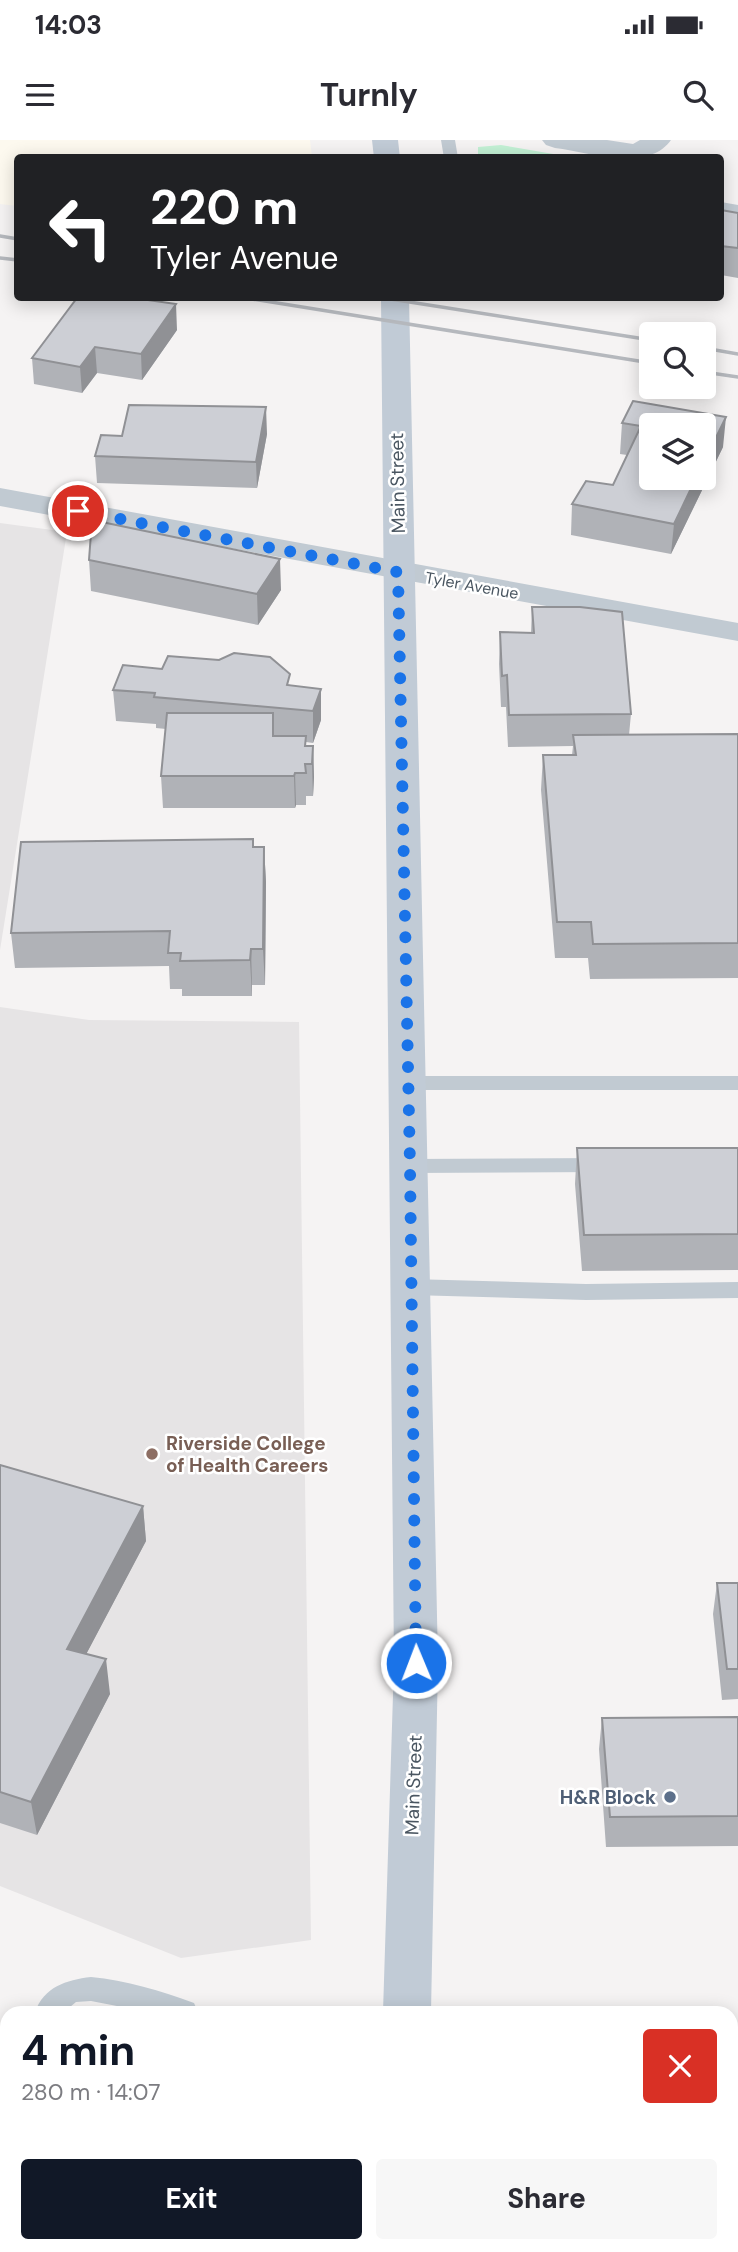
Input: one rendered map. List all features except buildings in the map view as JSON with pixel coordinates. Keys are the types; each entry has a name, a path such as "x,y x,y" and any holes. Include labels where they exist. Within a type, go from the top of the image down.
{"main road":[{"name":"Main Street","path":"395,301 416,1663 407,2006"}],"street":[{"path":"555,140 644,150"},
{"name":"Tyler Avenue","path":"0,496 398,572 738,632"}],"lane":[{"path":"408,1083 738,1083"},
{"path":"410,1166 629,1165"},
{"path":"411,1287 586,1292 738,1290"},
{"path":"51,2006 54,2001 72,1990 93,1987 163,2006"}],"shaded area":[{"path":"0,140 310,140 312,154 14,154 14,206 0,204"},
{"path":"0,523 67,532 0,950"},
{"name":"Riverside College of Health Careers","path":"0,1007 89,1020 299,1022 311,1940 181,1958 0,1886"}],"green space":[{"path":"501,145 554,154 478,154 478,147"}],"railway":[{"path":"0,236 14,238"},
{"path":"0,258 14,260"},
{"path":"265,301 639,361"},
{"path":"403,301 639,338"},
{"path":"716,350 738,354"},
{"path":"716,374 738,377"}],"place":[{"name":"Riverside College of Health Careers","path":"152,1454"},
{"name":"H&R Block","path":"670,1797"}],"route":[{"path":"78,511 398,572 410,1166 416,1663"}]}
